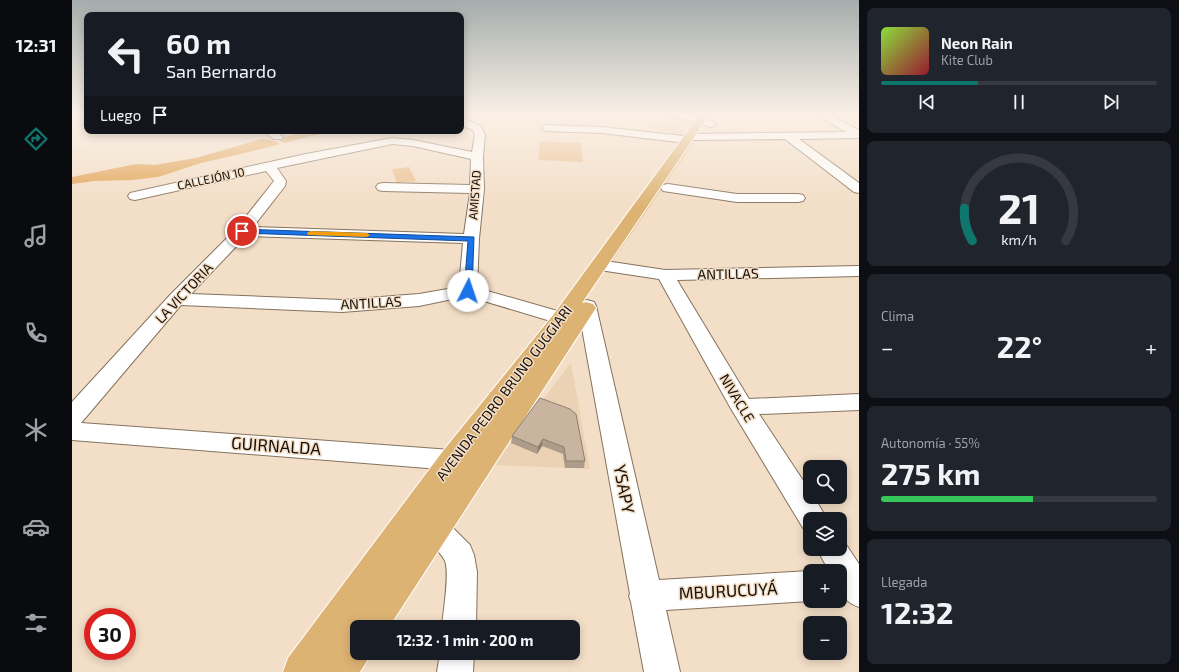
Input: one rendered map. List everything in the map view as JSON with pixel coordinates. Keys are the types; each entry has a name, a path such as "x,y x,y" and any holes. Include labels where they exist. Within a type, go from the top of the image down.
{"main road":[{"name":"AVENIDA PEDRO BRUNO GUGGIARI","path":"302,672 587,306 607,267 689,145"},
{"name":"AVENIDA PEDRO BRUNO GUGGIARI","path":"373,620 435,529 466,461 561,318 607,267 668,188 691,145"},
{"path":"337,672 350,653"}],"street":[{"name":"CALLEJÓN 10","path":"134,196 371,145"},
{"name":"CALLEJÓN 10","path":"424,145 477,157"},
{"name":"AMISTAD","path":"468,291 471,239 477,189 479,145"},
{"path":"800,145 859,189"},
{"name":"LA VICTORIA","path":"72,417 176,299 242,231 278,186 280,181 269,166"},
{"path":"383,187 477,189"},
{"path":"668,188 737,198 798,198"},
{"path":"242,231 471,239"},
{"name":"ANTILLAS","path":"607,267 665,275 859,271"},
{"name":"NIVACLE","path":"665,275 742,407 809,512"},
{"name":"ANTILLAS","path":"176,299 342,306 419,300 468,291 561,318"},
{"name":"YSAPY","path":"587,306 662,672"},
{"path":"742,407 859,402"},
{"name":"GUIRNALDA","path":"72,431 466,461"},
{"path":"435,529 459,555 462,572 459,620"},
{"path":"836,556 853,586"},
{"name":"MBURUCUYÁ","path":"646,596 803,586"},
{"path":"455,672 456,660"}],"shaded area":[{"path":"239,145 275,145 201,163 158,177 72,184 72,177 136,164 155,165 196,158"},
{"path":"540,145 581,145 583,162 538,160"},
{"path":"689,145 692,145 613,260 609,260"},
{"path":"409,167 416,181 397,183 392,169"},
{"path":"571,363 590,469 493,465"}],"building":[{"path":"540,398 570,409 576,414 585,461 566,461 564,447 543,439 538,447 512,436"}],"slow traffic":[{"path":"310,233 367,235"}],"route":[{"path":"242,231 471,239 468,291"}]}
